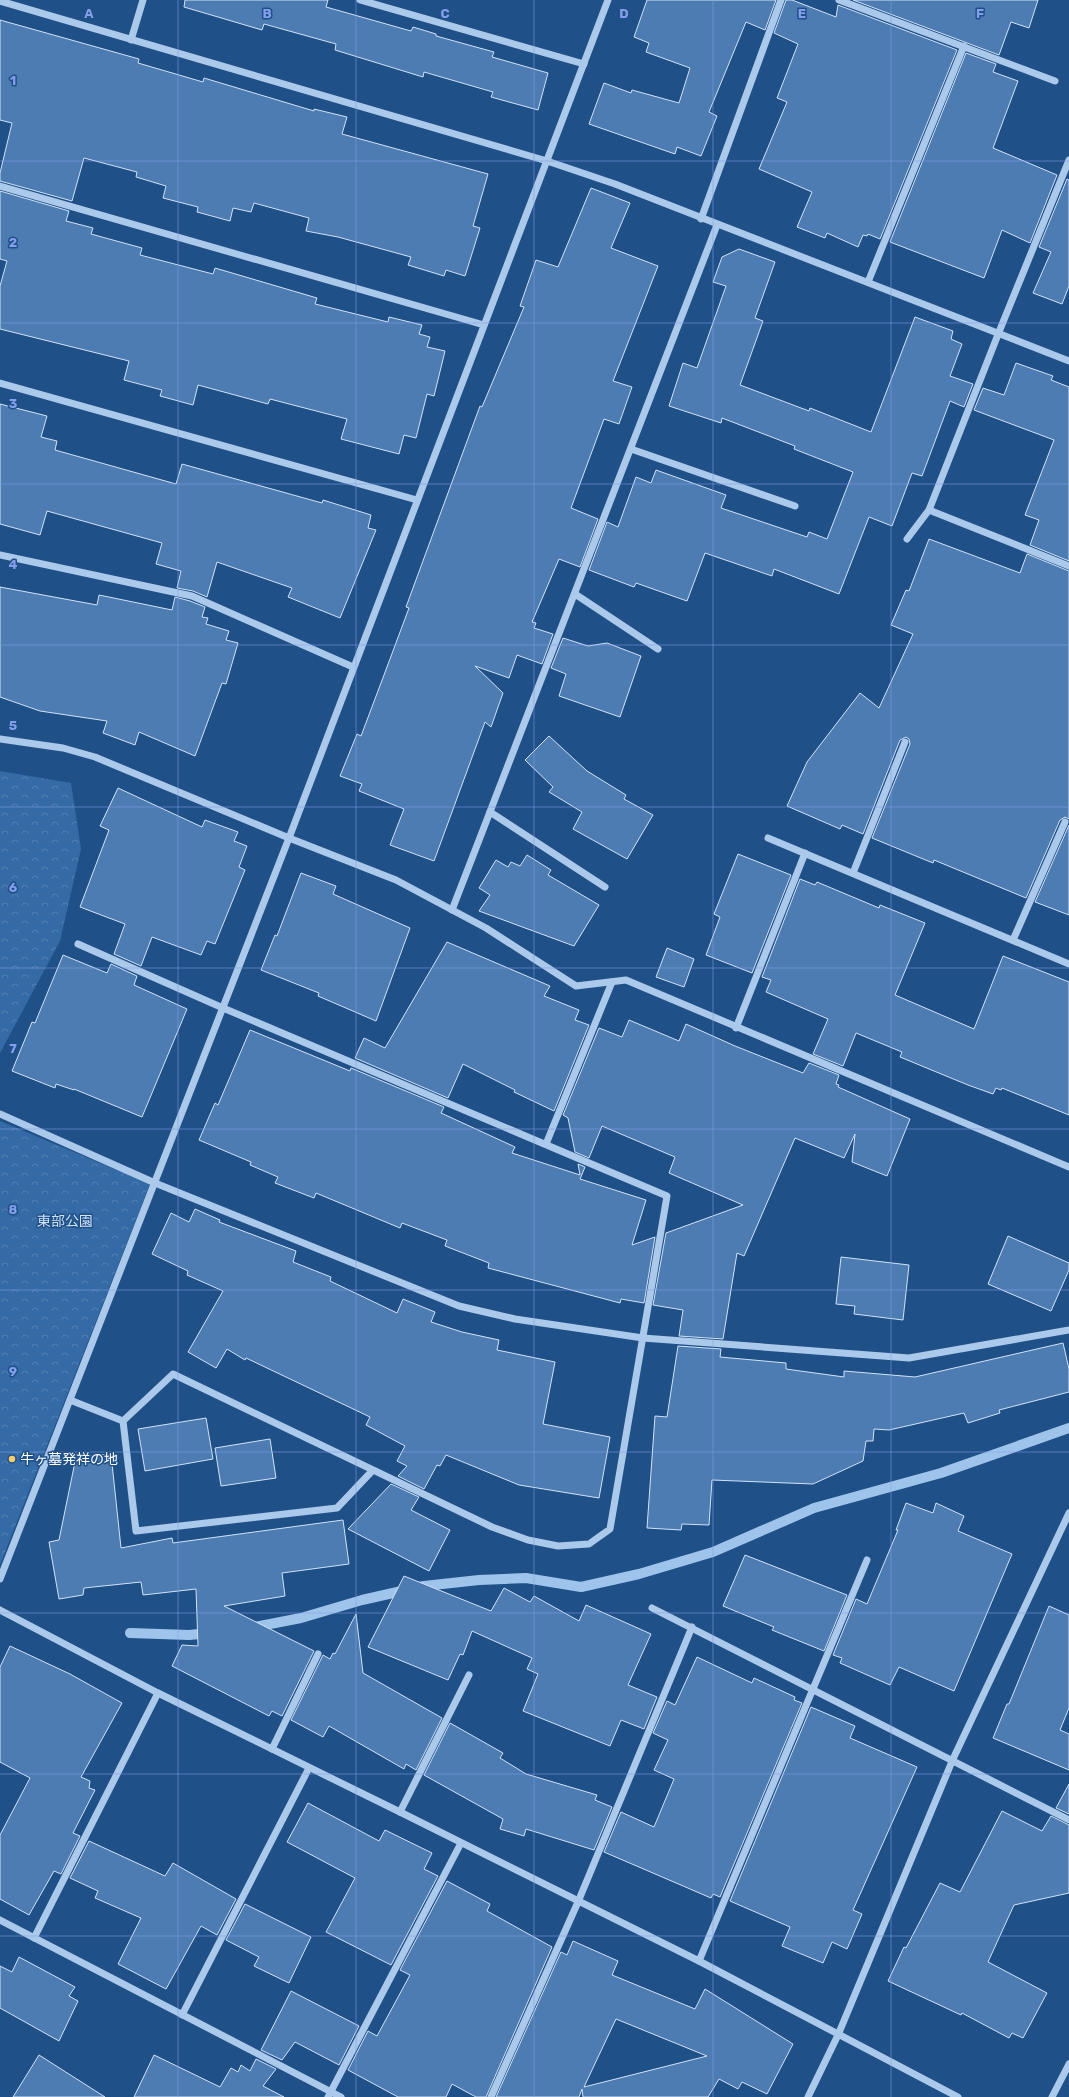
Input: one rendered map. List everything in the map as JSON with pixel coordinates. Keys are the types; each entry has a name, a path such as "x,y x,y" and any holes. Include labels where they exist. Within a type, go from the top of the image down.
{"street":[{"path":"131,40 143,0"},
{"path":"360,0 584,64"},
{"path":"0,1579 289,838 608,0"},
{"path":"701,219 781,0"},
{"path":"839,0 1055,80"},
{"path":"0,1 547,162 615,184 701,219 999,332 1069,361"},
{"path":"868,282 964,46"},
{"path":"907,539 929,510 1069,160"},
{"path":"0,186 484,325"},
{"path":"452,910 717,225"},
{"path":"0,383 417,500"},
{"path":"631,449 795,506"},
{"path":"929,510 1069,566"},
{"path":"0,555 192,596 353,667"},
{"path":"575,594 658,649"},
{"path":"0,739 63,748 95,757 289,838 396,880 486,928 576,986 626,980 736,1028 1069,1167"},
{"path":"853,873 906,742"},
{"path":"490,812 605,887"},
{"path":"1013,940 1065,822"},
{"path":"768,838 1069,964"},
{"path":"736,1028 805,853"},
{"path":"78,944 223,1008 667,1196 610,1529 590,1544 558,1546 528,1540 492,1527 173,1374 123,1421"},
{"path":"546,1144 612,982"},
{"path":"0,1114 155,1182 459,1306 515,1319 643,1338 909,1358 1069,1330"},
{"path":"70,1400 123,1421"},
{"path":"123,1421 136,1531 337,1508 373,1470"},
{"path":"808,2097 838,2035 953,1759 1069,1513"},
{"path":"699,1961 868,1560"},
{"path":"652,1608 953,1759 1069,1820"},
{"path":"0,1610 158,1693 699,1961 958,2097"},
{"path":"491,2097 578,1902 692,1627"},
{"path":"272,1749 318,1654"},
{"path":"400,1812 469,1676"},
{"path":"34,1938 158,1693"},
{"path":"182,2015 309,1768"},
{"path":"330,2094 461,1843"},
{"path":"0,1920 330,2094 341,2097"},
{"path":"1052,2097 1069,2064"}],"green space":[{"path":"0,771 71,783 81,849 60,941 0,1053"},
{"name":"東部公園","path":"0,1121 150,1184 0,1565"}],"building":[{"path":"185,0 328,0 326,7 411,31 413,27 436,34 436,36 494,52 492,57 548,73 538,110 491,97 493,92 424,72 423,77 335,50 336,44 264,24 262,30 184,7"},
{"path":"647,0 776,0 765,30 746,22 709,112 717,116 701,156 677,147 675,154 589,124 604,83 631,93 632,90 679,103 690,68 646,52 649,43 634,37"},
{"path":"786,0 792,0 836,17 838,5 957,50 880,239 868,234 867,236 863,235 858,247 827,233 825,238 797,227 812,192 759,169 787,102 777,98 798,44 774,33"},
{"path":"853,0 1038,0 1029,28 1011,22 999,55"},
{"path":"0,20 139,59 138,63 203,82 204,78 314,111 314,109 347,117 342,134 488,174 473,226 480,228 465,276 446,270 444,276 408,265 411,257 338,237 306,231 309,218 254,203 251,212 233,208 230,221 197,212 198,207 163,198 166,186 136,177 137,172 84,158 72,201 0,181 0,173 12,123 0,120"},
{"path":"966,53 996,64 993,72 1018,81 993,148 1057,175 1030,243 1002,230 984,278 890,242"},
{"path":"1067,179 1069,180 1069,286 1062,304 1033,293 1051,252 1039,247"},
{"path":"591,188 630,203 611,248 658,266 613,381 632,387 619,424 604,419 571,508 598,519 580,567 559,559 532,622 536,623 534,628 553,634 542,664 517,655 509,678 475,666 503,693 491,727 485,722 434,861 390,845 404,809 359,791 362,784 340,776 357,734 361,736 409,608 406,607 480,406 482,407 524,307 520,306 536,260 558,267"},
{"path":"0,191 69,211 66,221 93,228 91,234 142,248 140,255 213,274 215,268 317,298 315,304 388,322 389,317 422,325 419,334 430,337 427,347 445,351 434,396 427,394 416,438 404,435 399,454 341,439 347,419 270,399 268,404 198,385 193,405 160,396 162,390 124,380 129,361 0,329 0,286 7,261 0,259"},
{"path":"739,249 775,262 755,318 763,321 740,385 809,411 810,408 871,432 915,317 953,331 951,339 962,344 950,376 973,384 964,407 950,401 922,476 912,473 892,526 869,517 839,594 774,569 772,576 705,553 687,601 636,583 634,587 589,570 607,522 618,527 636,477 651,483 656,470 726,495 721,508 807,537 809,532 827,539 853,472 794,449 795,446 722,418 721,423 669,406 683,363 697,368 726,286 713,282 722,257"},
{"path":"1016,363 1053,376 1051,380 1069,387 1069,561 1030,545 1039,520 1025,515 1054,440 974,410 983,388 1004,395"},
{"path":"0,404 47,416 41,437 57,441 55,450 176,484 182,464 322,503 323,500 371,515 368,528 376,530 340,618 288,597 292,588 217,562 207,597 193,591 177,588 181,571 156,564 162,543 47,511 40,535 0,524"},
{"path":"929,539 1020,573 1027,554 1069,571 1069,819 1065,817 1060,820 1026,898 934,860 933,863 872,838 910,744 909,739 906,737 900,740 863,834 842,825 840,829 787,806 807,762 860,693 879,708 913,634 891,625 906,590 909,591"},
{"path":"0,587 97,605 99,595 172,610 175,597 205,607 202,617 208,618 206,624 229,631 226,640 238,643 226,684 222,683 195,756 139,732 135,745 103,733 107,721 40,711 0,697"},
{"path":"563,638 588,646 607,643 641,656 620,717 559,696 566,674 551,668"},
{"path":"549,736 587,771 626,795 624,799 653,815 627,859 573,829 582,812 549,792 553,787 525,760"},
{"path":"118,788 202,827 205,820 238,832 234,841 247,846 239,867 245,870 215,944 207,941 201,955 152,937 141,966 114,954 125,924 80,907 109,830 100,826"},
{"path":"1069,825 1069,915 1035,902"},
{"path":"738,854 791,875 752,973 706,955 720,917 714,914"},
{"path":"527,855 551,870 548,875 599,905 574,946 479,911 490,895 479,888 496,860 508,867 511,862 520,866"},
{"path":"301,873 336,886 333,894 410,928 376,1021 318,996 319,993 261,970 275,935 277,936"},
{"path":"800,879 815,885 817,882 879,908 880,905 925,923 895,995 974,1029 1003,956 1069,982 1069,1115 1002,1088 1001,1090 996,1088 993,1094 968,1085 900,1057 902,1052 856,1033 843,1066 813,1054 828,1019 766,992 771,980 762,977"},
{"path":"447,942 550,986 544,996 579,1010 575,1020 589,1025 554,1111 514,1092 515,1090 463,1064 448,1098 355,1058 364,1038 385,1048"},
{"path":"667,948 694,959 684,987 656,977"},
{"path":"63,955 107,973 111,964 137,976 134,985 187,1009 142,1117 74,1089 56,1084 55,1088 12,1071 32,1022 35,1023"},
{"path":"629,1020 679,1041 686,1024 735,1046 803,1073 809,1063 839,1075 836,1084 839,1085 838,1087 910,1119 887,1176 852,1162 855,1134 844,1158 795,1138 744,1256 737,1253 723,1339 679,1336 683,1310 653,1305 666,1233 743,1205 669,1173 675,1157 602,1126 589,1158 575,1152 568,1118 563,1115 599,1028 622,1037"},
{"path":"250,1030 350,1071 351,1068 444,1107 441,1113 515,1147 512,1153 580,1175 578,1164 585,1167 580,1179 646,1200 632,1245 655,1237 644,1303 621,1299 620,1303 488,1268 489,1263 445,1246 447,1240 402,1223 400,1228 316,1193 314,1198 275,1183 278,1177 250,1165 251,1162 199,1140 215,1103 218,1105"},
{"path":"195,1209 220,1220 219,1222 296,1251 293,1262 331,1277 330,1281 397,1313 403,1299 435,1312 431,1322 462,1332 499,1340 497,1350 555,1362 543,1424 610,1437 599,1498 519,1485 446,1455 440,1466 437,1465 424,1489 398,1476 407,1466 397,1461 405,1446 366,1425 370,1417 246,1358 245,1360 227,1349 216,1368 188,1352 223,1291 187,1275 188,1271 152,1254 171,1213 189,1222"},
{"path":"1008,1236 1069,1263 1069,1270 1051,1311 988,1284"},
{"path":"841,1257 909,1265 903,1320 854,1314 855,1306 836,1304"},
{"path":"1063,1343 1069,1369 1069,1392 999,1410 1000,1413 968,1423 964,1413 889,1430 874,1429 873,1441 866,1441 863,1461 813,1484 712,1480 709,1525 682,1524 681,1530 647,1528 655,1416 667,1417 678,1346 721,1349 720,1357 786,1363 786,1369 844,1377 844,1371 915,1377"},
{"path":"206,1418 213,1459 145,1471 138,1429"},
{"path":"270,1439 276,1478 221,1486 215,1448"},
{"path":"111,1454 121,1548 172,1538 173,1543 343,1520 349,1564 282,1573 285,1596 224,1606 314,1651 282,1716 272,1711 269,1716 172,1666 182,1645 198,1646 196,1589 143,1595 141,1582 84,1588 83,1595 59,1599 49,1542 59,1540 76,1457"},
{"path":"391,1484 419,1497 411,1510 450,1530 429,1571 348,1529"},
{"path":"906,1503 933,1513 936,1503 964,1516 958,1531 1012,1554 954,1691 899,1667 890,1685 840,1663 842,1658 833,1655 856,1599 867,1604 898,1530 896,1530"},
{"path":"745,1555 847,1595 824,1651 772,1630 774,1627 723,1606"},
{"path":"404,1576 491,1611 504,1588 530,1602 534,1596 579,1621 586,1605 651,1634 628,1685 657,1697 644,1729 621,1720 610,1746 523,1711 538,1674 527,1669 532,1658 472,1631 463,1655 460,1654 448,1680 368,1647"},
{"path":"1049,1606 1069,1615 1069,1708 1060,1730 1069,1734 1069,1770 993,1738 1007,1704 1009,1704"},
{"path":"356,1614 363,1673 442,1718 416,1770 406,1764 404,1769 329,1726 323,1737 291,1720 323,1655 330,1659 333,1653 335,1654"},
{"path":"10,1646 70,1674 122,1703 81,1777 90,1781 89,1788 95,1790 73,1833 80,1836 61,1874 54,1871 29,1915 0,1899 0,1835 30,1778 0,1762 0,1667"},
{"path":"697,1657 752,1683 754,1678 795,1697 794,1700 802,1703 720,1897 713,1894 711,1898 604,1852 621,1812 654,1827 674,1779 654,1770 668,1740 653,1733 667,1701 675,1705"},
{"path":"811,1707 855,1726 850,1738 917,1767 853,1910 862,1914 847,1949 832,1942 823,1963 782,1946 790,1927 730,1901"},
{"path":"450,1723 503,1753 500,1758 526,1774 597,1795 595,1800 612,1807 594,1850 526,1829 524,1836 500,1829 503,1819 424,1775"},
{"path":"1069,1784 1069,1814 1056,1808"},
{"path":"308,1803 379,1841 385,1830 432,1853 424,1869 438,1876 391,1965 326,1932 355,1878 287,1842"},
{"path":"1002,1811 1042,1831 1051,1816 1069,1825 1069,1893 1014,1905 988,1962 1047,1993 1023,2038 1012,2033 1009,2038 962,2013 961,2015 888,1981 904,1947 906,1948 940,1883 960,1892"},
{"path":"89,1841 165,1876 173,1863 236,1899 217,1935 201,1926 166,1989 118,1964 141,1918 95,1898 98,1891 70,1878"},
{"path":"447,1881 490,1904 487,1911 552,1947 486,2097 476,2097 452,2084 446,2097 398,2097 348,2070 368,2031 377,2036 410,1975 400,1970"},
{"path":"245,1904 311,1937 289,1983 254,1966 259,1957 226,1940"},
{"path":"573,1941 618,1961 612,1975 695,2009 705,1989 793,2044 767,2094 742,2082 738,2089 719,2079 708,2097 583,2097 582,2089 579,2097 496,2097 561,1952 567,1955","holes":["616,2019 707,2056 584,2087"]},
{"path":"19,1957 75,1987 69,1996 78,2001 59,2041 0,2008 0,1966 12,1972"},
{"path":"291,1991 359,2026 339,2065 295,2042 282,2060 261,2050"},
{"path":"39,2055 105,2097 13,2097"},
{"path":"154,2055 220,2087 231,2068 238,2072 241,2065 250,2071 256,2059 276,2069 263,2086 284,2097 134,2097"}],"waterway":[{"path":"249,1628 301,1618 362,1600 424,1586 479,1580 526,1578 581,1587 639,1574 713,1552 814,1508 941,1473 1069,1428"},
{"path":"130,1633 189,1635 210,1633"}],"place":[{"name":"牛ヶ墓発祥の地","path":"12,1459"}]}
